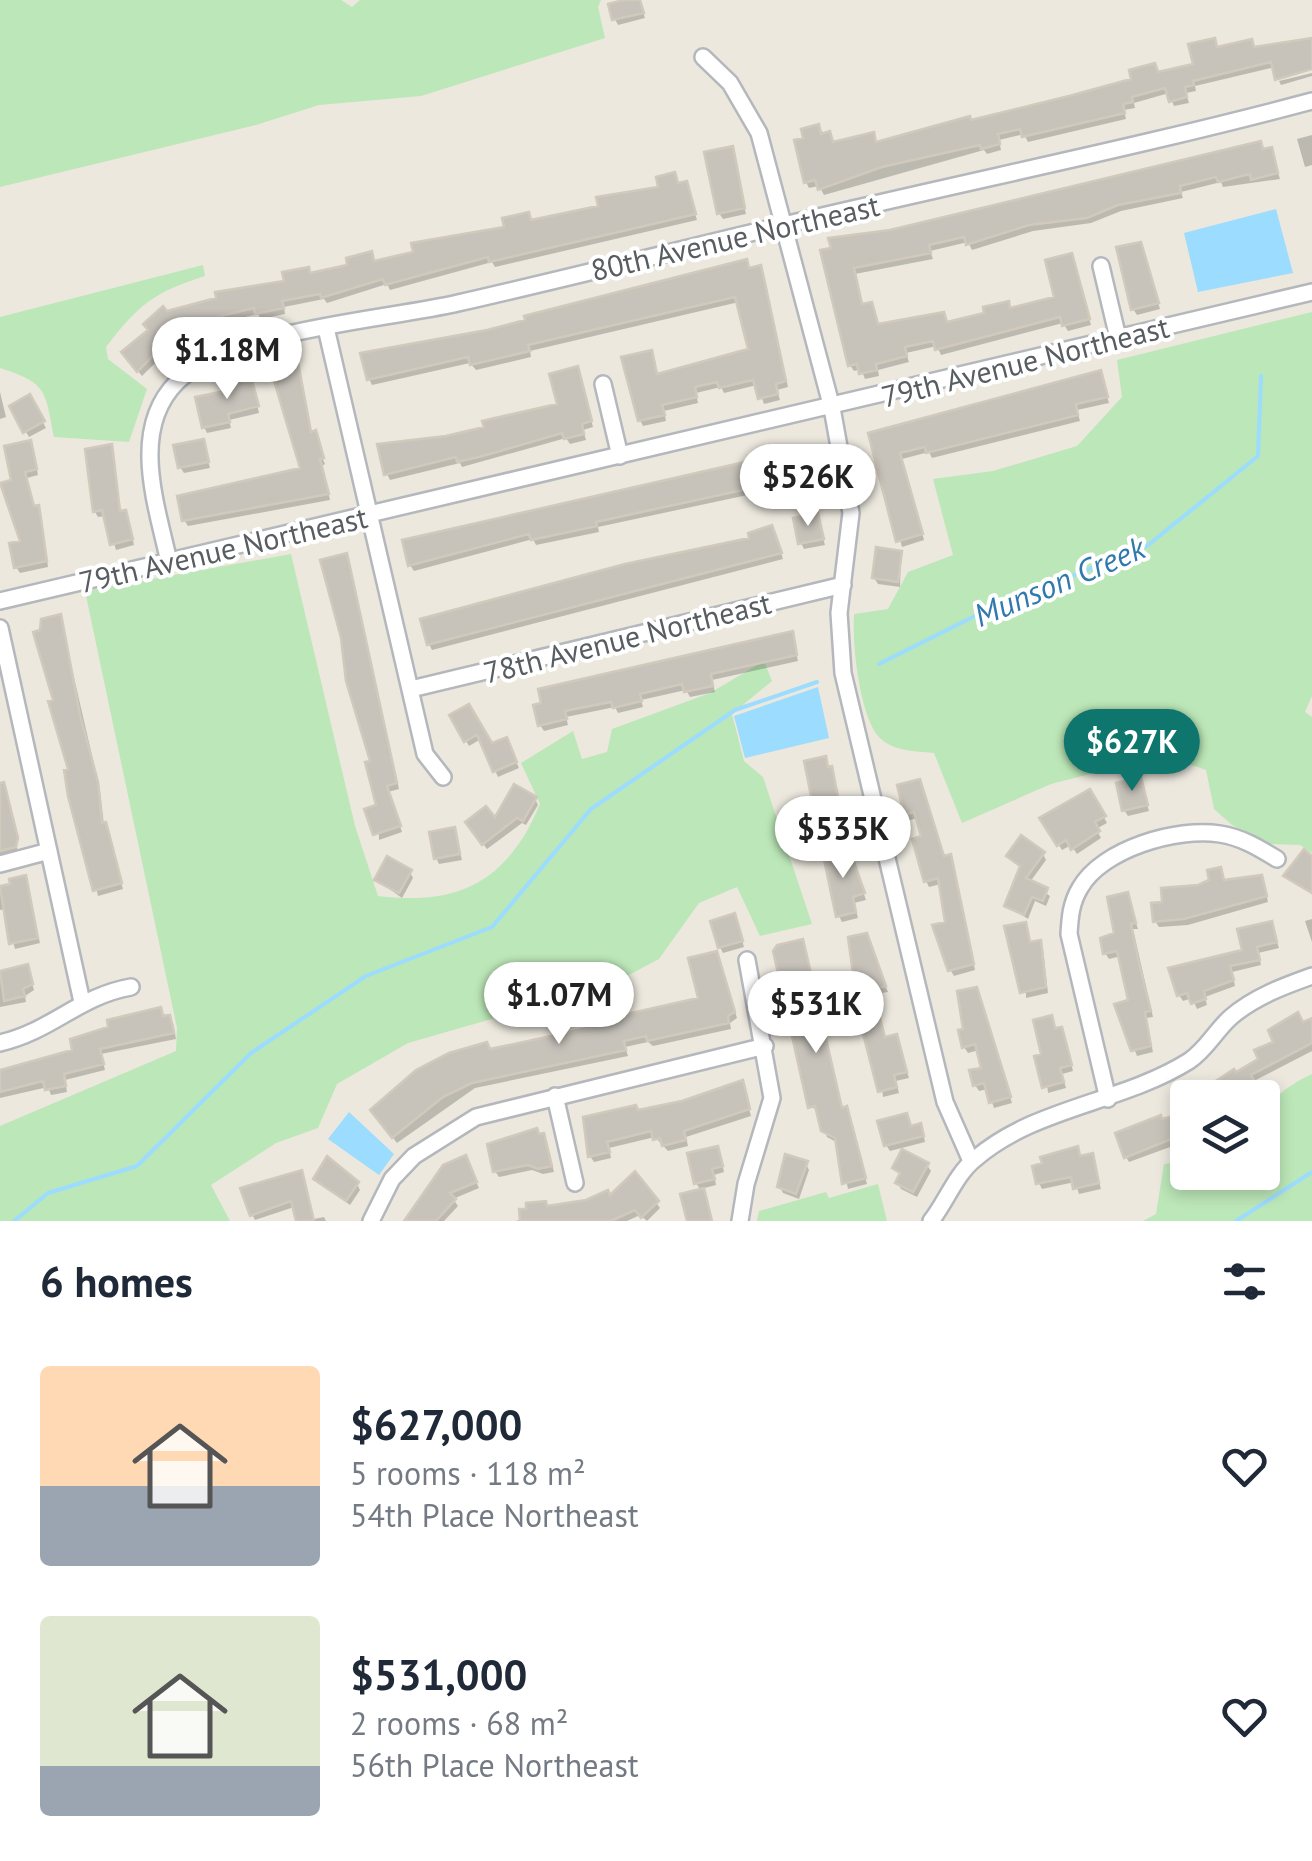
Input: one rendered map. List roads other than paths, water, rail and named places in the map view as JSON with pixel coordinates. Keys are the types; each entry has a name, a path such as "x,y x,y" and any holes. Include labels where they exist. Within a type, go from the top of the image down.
{"street":[{"path":"703,57 730,83 755,123 832,408 850,512 838,636 843,673 945,1102 971,1161"},
{"name":"80th Avenue Northeast","path":"169,562 149,461 155,420 169,391 189,371 214,357 1312,102"},
{"path":"1101,266 1118,338"},
{"name":"79th Avenue Northeast","path":"0,601 1312,292"},
{"path":"326,328 425,754 443,777"},
{"path":"603,384 620,456"},
{"name":"78th Avenue Northeast","path":"412,689 842,585"},
{"path":"0,628 82,1002"},
{"path":"1108,1099 1068,934 1071,908 1081,885 1098,867 1164,838 1219,833 1249,842 1278,859"},
{"path":"0,864 48,851"},
{"path":"740,1221 746,1184 772,1098 747,960"},
{"path":"931,1221 971,1161 1028,1126 1151,1083 1194,1058 1232,1016 1272,990 1312,976"},
{"path":"0,1044 34,1036 82,1002 131,986"},
{"path":"371,1221 392,1180 450,1130 496,1111 765,1046"},
{"path":"555,1096 574,1183"}],"water":[{"path":"1276,209 1293,273 1198,292 1184,233"},
{"path":"818,687 829,738 745,758 734,716"},
{"path":"349,1112 394,1154 379,1175 328,1139"}],"waterway":[{"name":"Munson Creek","path":"879,664 985,611 1147,546 1258,456 1261,376"},
{"name":"Munson Creek","path":"14,1221 48,1193 137,1166 251,1053 366,976 492,927 591,809 735,710 817,682"},
{"path":"1236,1221 1312,1172"}]}
